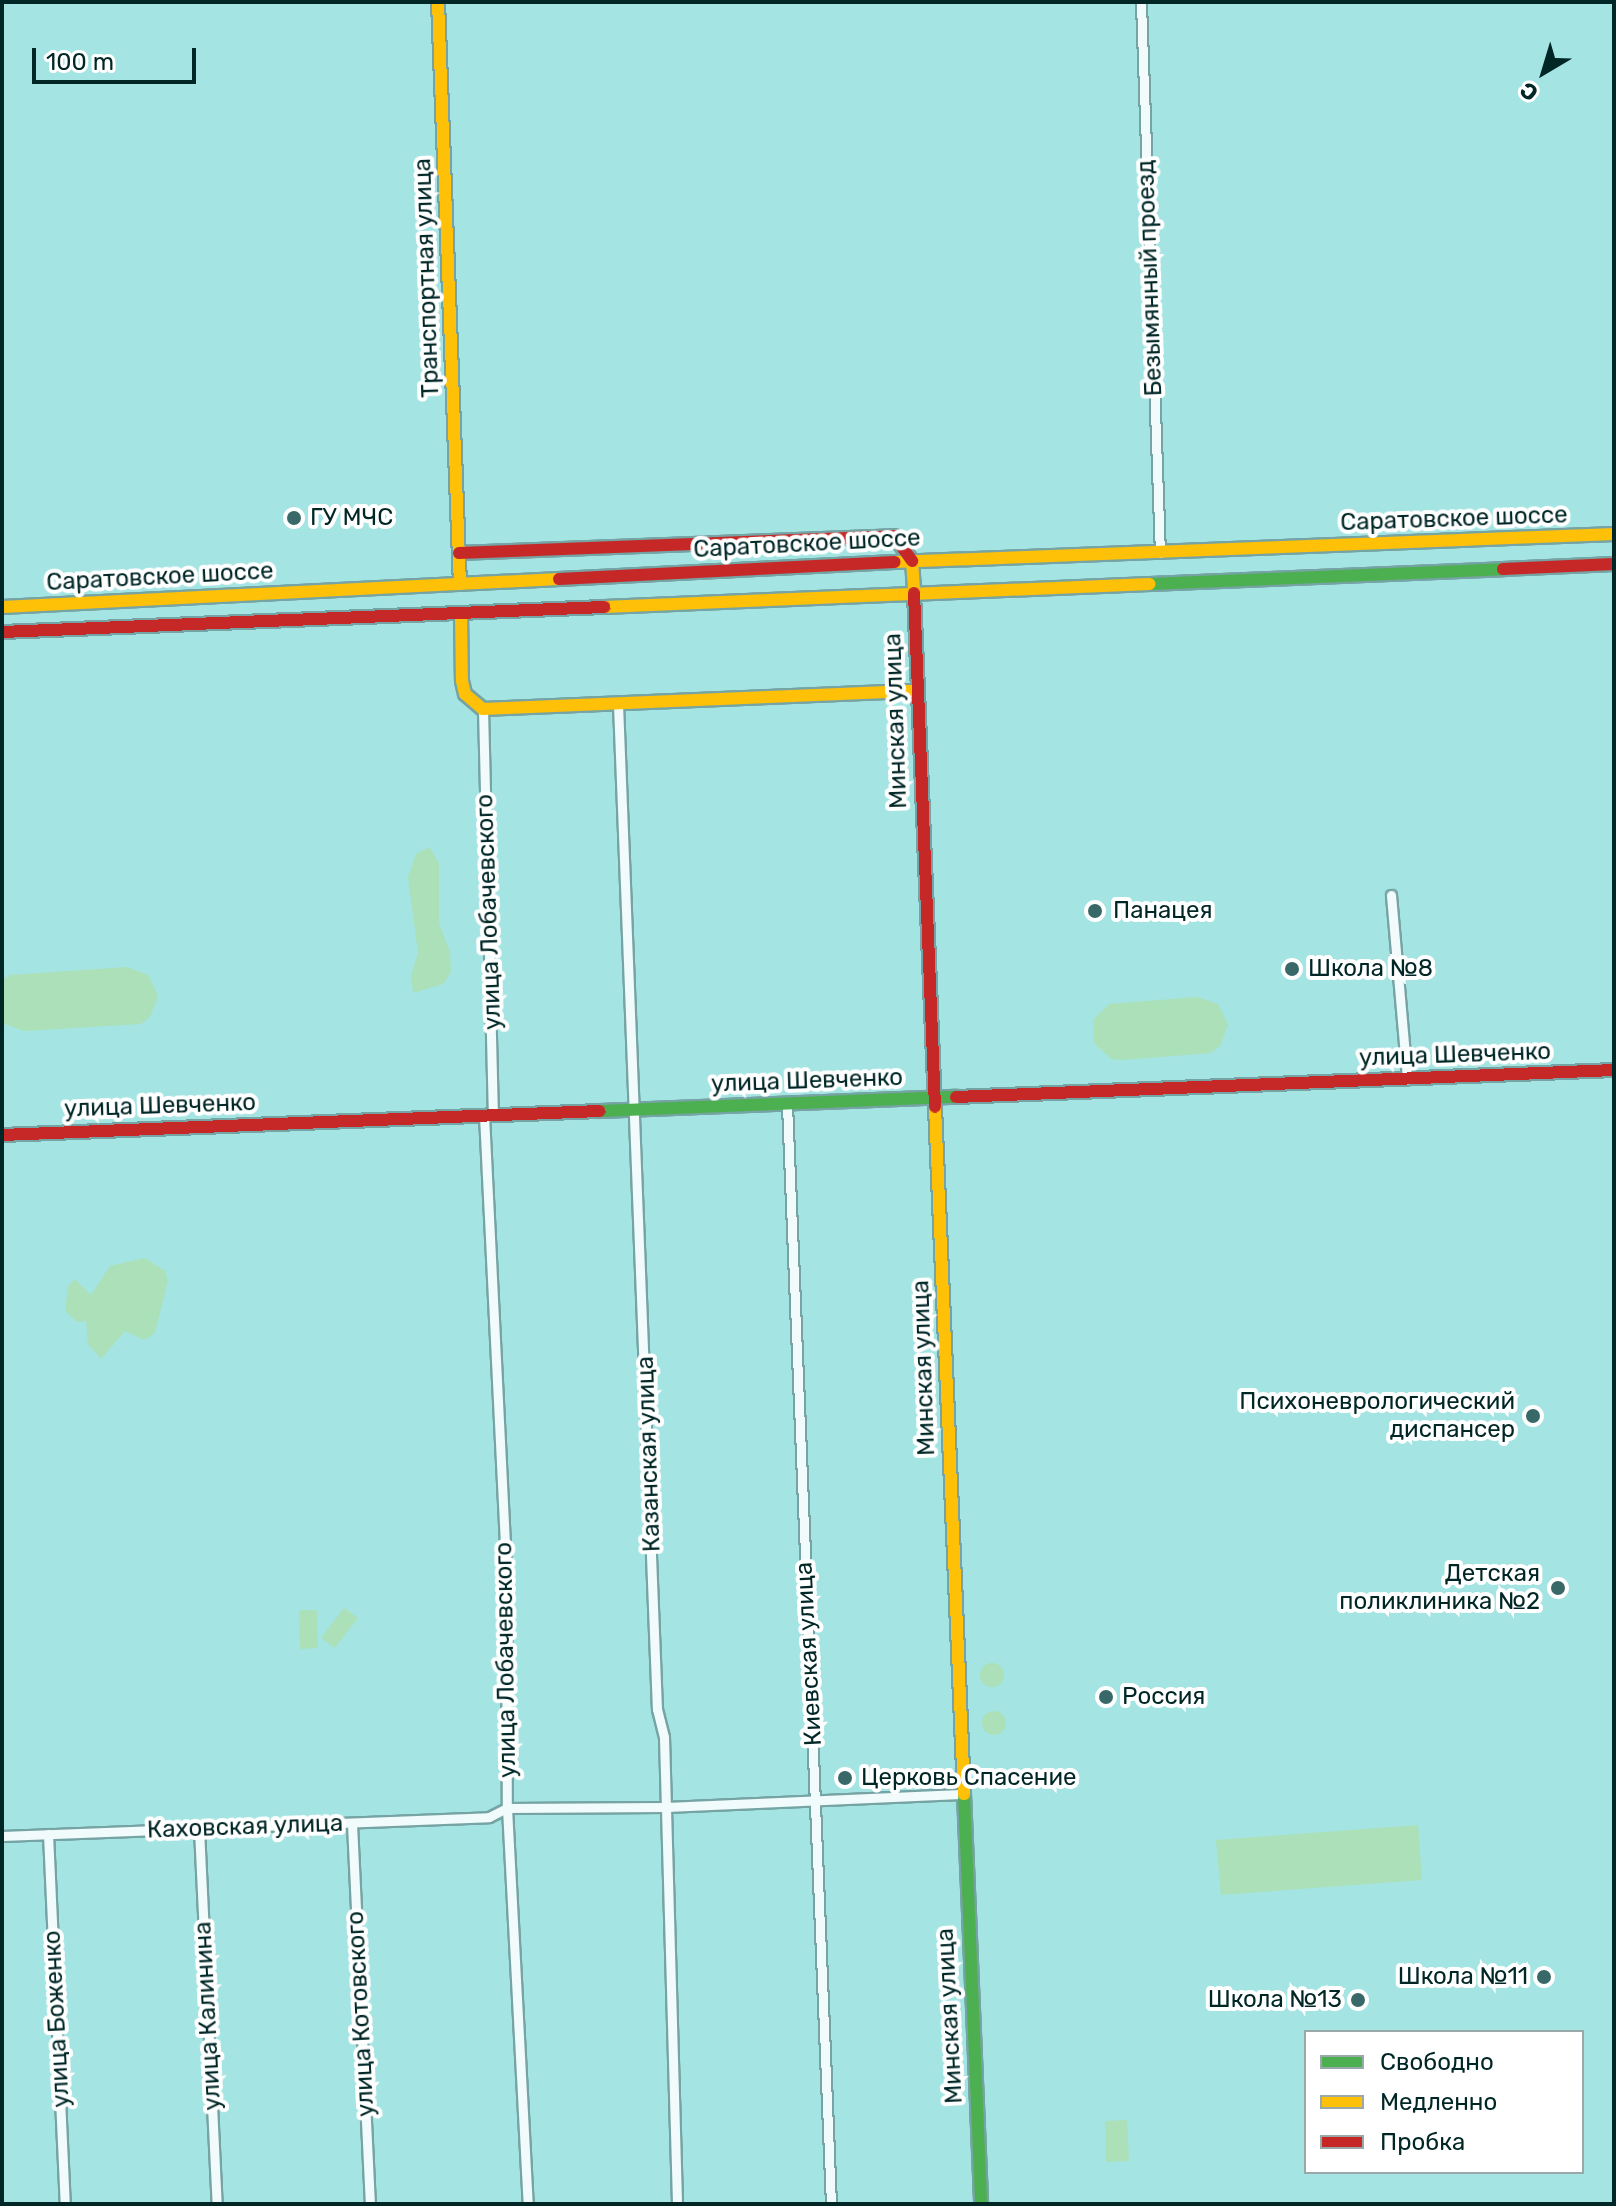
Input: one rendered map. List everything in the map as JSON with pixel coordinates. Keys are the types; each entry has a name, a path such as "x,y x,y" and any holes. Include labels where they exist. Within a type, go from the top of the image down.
{"main road":[{"name":"Транспортная улица","path":"438,2 462,681 473,704 483,709"},
{"name":"Саратовское шоссе","path":"2,607 912,561 1614,534"},
{"path":"459,553 894,536 912,561"},
{"name":"Минская улица","path":"912,561 981,2204"},
{"name":"Саратовское шоссе","path":"2,632 1614,564"},
{"path":"483,709 917,691"},
{"name":"улица Шевченко","path":"2,1135 1614,1070"}],"street":[{"name":"Безымянный проезд","path":"1141,2 1160,553"},
{"name":"Казанская улица","path":"618,704 665,1807 677,2204"},
{"name":"улица Лобачевского","path":"483,709 489,1115 506,1569 507,1808 528,2204"},
{"path":"1391,895 1407,1079"},
{"name":"Киевская улица","path":"787,1104 831,2204"},
{"name":"Каховская улица","path":"2,1836 489,1817 507,1808 665,1807 962,1794"},
{"path":"489,1817 508,1828"},
{"name":"улица Котовского","path":"352,1824 370,2204"},
{"name":"улица Калинина","path":"199,1829 217,2204"},
{"name":"улица Боженко","path":"48,1834 65,2204"}],"green space":[{"path":"429,847 439,863 439,923 450,952 451,972 443,984 413,993 411,976 418,953 408,877 416,854"},
{"path":"127,967 148,975 158,996 150,1017 141,1024 24,1031 2,1023 2,980 10,975"},
{"path":"1197,997 1218,1004 1228,1025 1220,1046 1211,1053 1111,1059 1094,1043 1093,1020 1109,1004"},
{"path":"145,1258 165,1271 168,1280 155,1333 144,1340 125,1331 101,1359 88,1344 86,1321 77,1322 65,1311 68,1286 75,1279 91,1295 110,1266"},
{"path":"344,1608 358,1618 335,1648 321,1638"},
{"path":"299,1610 317,1610 318,1648 300,1649"},
{"path":"992,1663 1001,1666 1004,1675 1001,1684 992,1687 983,1684 980,1675 983,1666"},
{"path":"994,1711 1003,1714 1006,1723 1003,1732 994,1735 985,1732 982,1723 985,1714"},
{"path":"1418,1825 1422,1880 1221,1895 1216,1840"},
{"path":"1127,2120 1129,2161 1106,2162 1105,2121"}],"traffic: fast":[{"path":"1150,584 1503,569"},
{"path":"600,1111 956,1097"},
{"path":"964,1794 981,2204"}],"traffic: slow":[{"path":"438,2 460,584"},
{"path":"895,562 1614,534"},
{"path":"912,561 914,593"},
{"path":"2,607 559,579"},
{"path":"604,607 1150,584"},
{"path":"461,613 462,681 465,694 483,709 917,691"},
{"path":"935,1107 964,1794"}],"traffic: jam":[{"path":"459,553 894,536 912,561"},
{"path":"559,579 895,562"},
{"path":"1503,569 1614,564"},
{"path":"914,593 935,1107"},
{"path":"2,632 604,607"},
{"path":"956,1097 1614,1070"},
{"path":"2,1135 600,1111"}],"place":[{"name":"ГУ МЧС","path":"294,518"},
{"name":"Панацея","path":"1095,911"},
{"name":"Школа №8","path":"1292,969"},
{"name":"Психоневрологический диспансер","path":"1533,1416"},
{"name":"Детская поликлиника №2","path":"1558,1588"},
{"name":"Россия","path":"1106,1697"},
{"name":"Церковь Спасение","path":"845,1778"},
{"name":"Школа №11","path":"1544,1977"},
{"name":"Школа №13","path":"1358,2000"}]}
